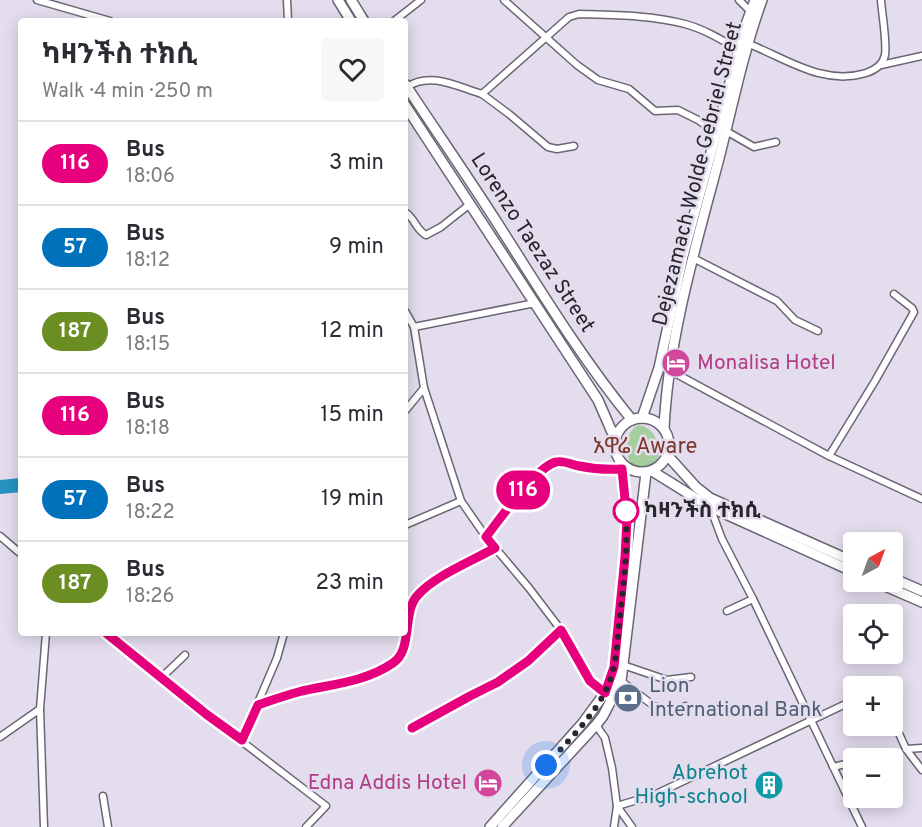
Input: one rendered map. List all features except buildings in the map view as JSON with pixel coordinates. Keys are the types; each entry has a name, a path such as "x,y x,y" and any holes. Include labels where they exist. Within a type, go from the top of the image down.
{"main road":[{"path":"338,0 349,18"},
{"path":"351,0 362,18"},
{"name":"Dejezamach Wolde Gebriel Street","path":"664,429 669,370 739,50 755,0"},
{"name":"Dejezamach Wolde Gebriel Street","path":"642,418 659,368 683,256 762,0"},
{"name":"Lorenzo Taezaz Street","path":"408,88 545,298 632,420"},
{"name":"Lorenzo Taezaz Street","path":"408,113 432,146 598,400 615,439"},
{"path":"432,146 442,140"},
{"path":"490,827 582,724 605,693 614,667 627,519 622,466 617,456 615,439 621,428 632,420 651,419 664,429 670,447 668,456 658,468 649,472"},
{"path":"668,456 696,487 710,498 843,557"},
{"path":"622,466 649,472 710,507 843,567"},
{"path":"502,827 596,725 608,708 621,681 649,472"},
{"path":"903,585 919,595"},
{"path":"903,590 919,595"}],"street":[{"path":"37,0 100,18"},
{"path":"287,0 288,18"},
{"path":"398,18 421,0"},
{"path":"504,0 598,80 629,89 655,111 678,110 754,147 776,142"},
{"path":"739,0 750,11"},
{"path":"881,0 885,56 881,65"},
{"path":"482,94 569,17 579,14 651,17 687,24 712,34 739,50"},
{"path":"748,44 823,76 859,75 873,71 881,65 922,56"},
{"path":"408,84 424,79 438,80 482,94 548,147 557,149 574,147"},
{"path":"408,214 421,233 426,235 441,227 470,204"},
{"path":"693,258 777,301 795,320 818,331"},
{"path":"829,456 914,312 894,294"},
{"path":"414,327 535,303"},
{"path":"408,316 414,327 424,388 461,501 486,537 561,630 590,681 605,693"},
{"path":"669,370 829,456 922,499"},
{"path":"408,407 424,388"},
{"path":"486,537 519,493 556,462 594,469 622,466"},
{"path":"408,524 461,501"},
{"path":"710,507 722,539 862,827"},
{"path":"0,536 18,551"},
{"path":"408,617 416,596 429,585 495,548"},
{"path":"727,611 753,599"},
{"path":"412,728 498,682 528,661 561,630"},
{"path":"44,827 40,709 46,636"},
{"path":"110,636 326,806 306,827"},
{"path":"242,740 277,658 283,636"},
{"path":"258,705 302,691 359,680 400,658 405,636"},
{"path":"161,678 185,656"},
{"path":"623,665 667,680 691,677"},
{"path":"621,681 654,706 673,711 686,706"},
{"path":"617,806 654,795 843,706"},
{"path":"0,736 40,709"},
{"path":"596,725 605,738 612,768 617,806 614,827"},
{"path":"900,736 906,749 922,770"},
{"path":"906,749 922,748"},
{"path":"833,767 843,765"},
{"path":"104,796 108,827"},
{"path":"617,806 632,827"}],"green space":[{"path":"638,425 652,432 659,447 657,462 647,470 640,470 634,466 627,454 628,438"}],"waterway":[{"path":"0,487 18,485"}],"bus line":[{"name":"116","path":"408,622 409,611 416,596 450,572 495,548 486,537 519,493 549,466 556,462 564,462 594,469 622,469 627,532 614,667 605,693 590,681 561,630 528,661 498,682 412,728"},
{"name":"116","path":"110,636 242,740 258,705 302,691 359,680 400,658 406,636"}],"place":[{"name":"Monalisa Hotel","path":"676,363"},
{"name":"ካዛንችስ ተክሲ","path":"626,511"},
{"name":"Lion International Bank","path":"628,698"},
{"name":"Edna Addis Hotel","path":"488,783"},
{"name":"Abrehot High-school","path":"769,785"}],"district":[{"name":"አዋሬ Aware","path":"645,447"}],"route":[{"path":"546,765 594,710 609,683 614,667 625,557 627,532 625,506 626,511"}]}
